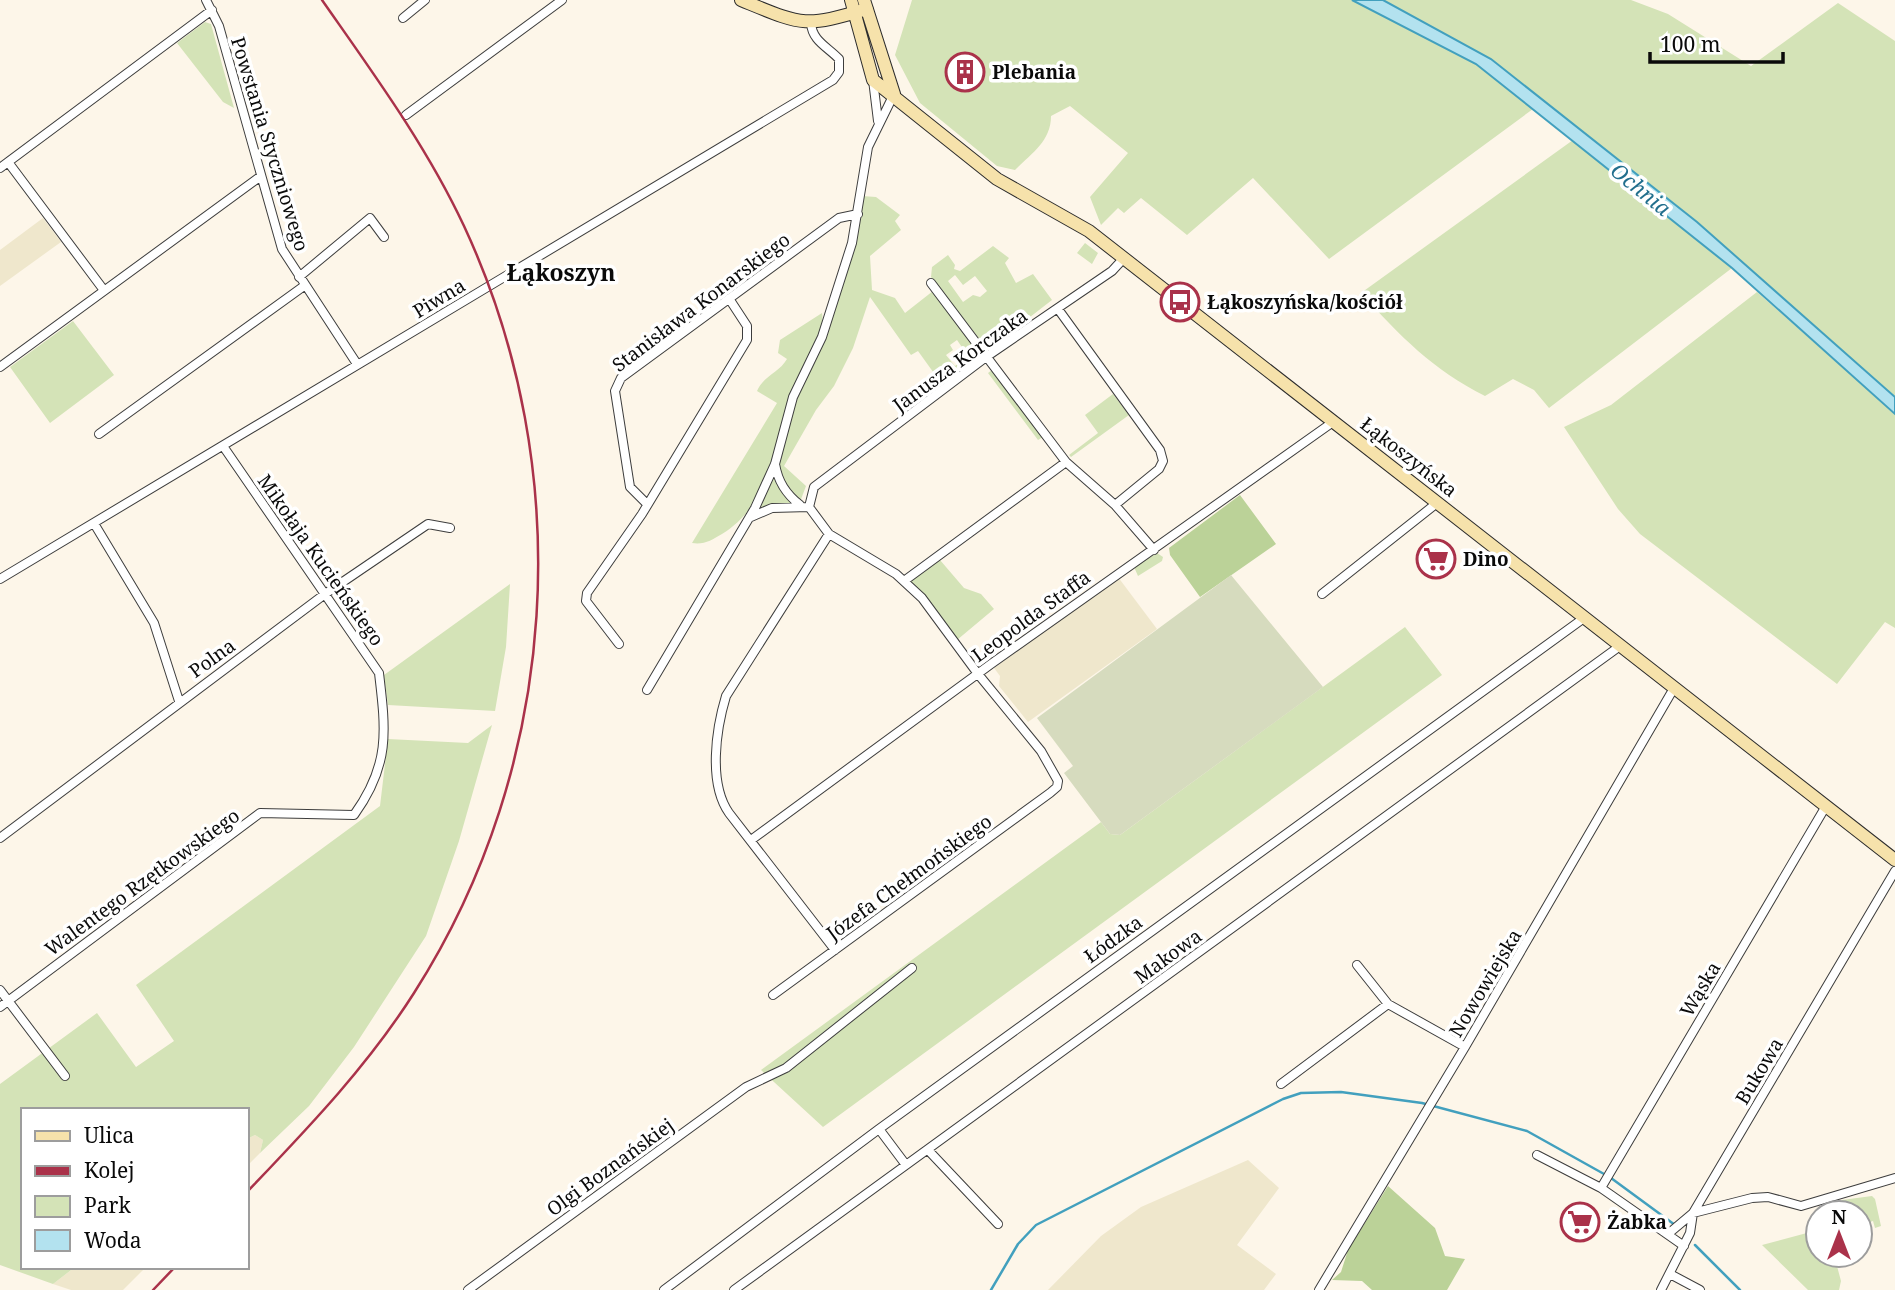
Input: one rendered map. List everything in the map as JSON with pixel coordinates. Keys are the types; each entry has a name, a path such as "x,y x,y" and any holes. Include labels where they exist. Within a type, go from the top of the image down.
{"street":[{"name":"Powstania Styczniowego","path":"206,0 212,10 282,249 357,364"},
{"path":"403,18 425,0"},
{"path":"406,115 562,0"},
{"path":"741,0 787,19 811,23 859,5"},
{"path":"859,5 878,121"},
{"path":"859,5 894,94"},
{"path":"0,168 212,10"},
{"name":"Piwna","path":"0,579 95,525 357,364 832,80 839,72 839,59 812,32 811,23"},
{"name":"Łąkoszyńska","path":"873,80 894,94 997,179 1089,231 1895,860"},
{"path":"877,107 884,97 894,94"},
{"path":"647,690 747,519 775,464 793,397 822,337 852,243 864,162 878,121 894,94"},
{"path":"8,162 103,289"},
{"path":"0,367 103,289 261,176"},
{"name":"Stanisława Konarskiego","path":"647,504 630,487 615,391 621,378 839,218 858,214"},
{"path":"299,277 370,218 384,237"},
{"name":"Janusza Korczaka","path":"805,506 814,487 986,357 1058,309 1124,258"},
{"path":"931,283 1066,462 1115,505 1154,550"},
{"path":"99,434 304,286"},
{"path":"619,644 586,601 587,593 647,504 747,340 747,326 730,300"},
{"path":"1058,309 1160,450 1163,461 1159,469 1115,505"},
{"name":"Leopolda Staffa","path":"751,841 978,674 1332,422"},
{"name":"Mikołaja Kucieńskiego","path":"223,446 379,673 384,713 384,757 368,796 355,815"},
{"path":"904,580 1066,462"},
{"path":"775,464 781,484 789,497 805,506 829,534 904,580 922,598 978,674"},
{"path":"1322,594 1437,503"},
{"path":"747,519 772,508 805,506"},
{"name":"Polna","path":"0,838 325,594 428,524 450,528"},
{"path":"95,525 154,623 179,701"},
{"path":"829,534 726,696 719,718 719,795 835,950"},
{"name":"Łódzka","path":"664,1290 879,1129 1584,618"},
{"name":"Makowa","path":"734,1290 1620,646"},
{"name":"Józefa Chełmońskiego","path":"773,995 1057,788 1058,781 1041,751 978,674"},
{"name":"Nowowiejska","path":"1319,1290 1465,1047 1674,688"},
{"name":"Wąska","path":"1601,1188 1826,806"},
{"name":"Walentego Rzętkowskiego","path":"0,1007 260,813 355,815"},
{"name":"Bukowa","path":"1661,1290 1684,1245 1693,1221 1693,1213 1895,871"},
{"path":"1357,965 1388,1004 1465,1047"},
{"name":"Olgi Boznańskiej","path":"468,1290 747,1087 775,1075 912,968"},
{"path":"0,990 65,1076"},
{"path":"1281,1084 1388,1004"},
{"path":"879,1129 906,1166"},
{"path":"928,1150 998,1224"},
{"path":"1537,1155 1601,1188 1684,1245"},
{"path":"1668,1234 1693,1213 1752,1198 1768,1197 1801,1206 1895,1178"},
{"path":"1670,1274 1700,1290"}],"shaded area":[{"path":"43,218 61,242 0,286 0,250"},
{"path":"1118,577 1157,629 1028,722 999,686 1000,676 994,668"},
{"path":"255,1135 263,1140 260,1153 248,1165 248,1138"},
{"path":"1248,1160 1279,1188 1237,1245 1276,1274 1264,1290 1048,1290 1101,1236 1141,1207"},
{"path":"72,1269 144,1269 123,1290 71,1290 53,1284"}],"green space":[{"path":"912,0 1352,0 1476,64 1533,109 1329,259 1253,178 1187,235 1141,198 1124,213 1118,208 1101,225 1090,197 1128,153 1070,106 1051,116 1044,140 1015,170 997,166 920,103 895,55"},
{"path":"1383,0 1631,0 1668,14 1751,66 1838,3 1895,41 1895,397 1697,222 1491,59"},
{"path":"205,22 211,24 234,108 223,102 177,43"},
{"path":"1573,140 1732,268 1549,408 1534,390 1513,379 1485,396 1449,375 1418,351 1361,293"},
{"path":"862,196 876,197 900,215 895,221 901,230 870,256 872,290 895,298 905,313 933,291 979,354 941,383 918,351 911,355 870,297 853,348 834,386 816,410 784,466 806,486 800,502 756,511 787,419 822,339","holes":["957,340 968,356 955,366 946,355 953,350 950,345"]},
{"path":"1085,243 1098,253 1092,264 1077,253"},
{"path":"993,246 1009,258 1005,263 1016,283 1033,274 1052,300 1021,324 1023,327 989,351 931,277 932,267 948,255 955,265 954,269 960,271","holes":["955,275 963,285 975,276 987,291 980,297 973,295 963,302 948,281"]},
{"path":"1757,292 1895,414 1895,628 1885,622 1837,684 1640,534 1618,509 1564,427 1611,405"},
{"path":"822,313 820,332 790,398 768,473 751,507 722,534 704,543 692,543 777,403 757,391 787,359 778,353 780,340"},
{"path":"73,321 114,375 50,423 10,367"},
{"path":"992,370 1043,437 1038,440 988,373"},
{"path":"1113,394 1129,415 1071,457 1069,455 1098,433 1085,415"},
{"path":"1240,495 1276,544 1200,597 1170,555 1169,548"},
{"path":"1157,553 1163,557 1162,561 1138,576 1134,567"},
{"path":"940,560 964,588 981,594 994,609 957,640 909,581"},
{"path":"1231,575 1323,687 1120,835 1110,834 1064,773 1073,766 1037,718"},
{"path":"510,584 506,647 495,711 388,705 384,675"},
{"path":"1405,627 1442,675 823,1127 761,1070 1101,822 1110,834 1120,835"},
{"path":"492,725 459,841 426,936 354,1047 309,1106 260,1153 263,1140 255,1135 248,1138 248,1108 21,1108 21,1269 72,1269 53,1284 0,1265 0,1084 97,1013 136,1067 174,1041 136,985 380,806 388,739 468,743"},
{"path":"1388,1186 1435,1228 1445,1256 1465,1259 1447,1290 1372,1290 1362,1281 1332,1280 1341,1272 1348,1250"},
{"path":"1872,1196 1875,1199 1881,1226 1875,1228 1874,1224 1874,1199 1850,1199"},
{"path":"1804,1234 1804,1269 1838,1269 1841,1281 1839,1290 1808,1290 1762,1245"}],"water":[{"name":"Ochnia","path":"1352,0 1383,0 1491,59 1697,222 1895,397 1895,414 1732,268 1476,64"}],"waterway":[{"path":"991,1290 1018,1244 1036,1225 1283,1099 1301,1093 1341,1092 1422,1103 1527,1131 1604,1174"},
{"path":"1611,1178 1675,1225"},
{"path":"1695,1245 1740,1290"}],"railway":[{"path":"248,1191 314,1121 377,1046 414,993 463,905 499,811 524,715 537,616 537,516 525,417 501,320 464,226 433,167 398,110 322,0"},
{"path":"153,1290 173,1269"}],"place":[{"name":"Plebania","path":"965,72"},
{"name":"Łąkoszyńska/kościół","path":"1180,302"},
{"name":"Dino","path":"1436,559"},
{"name":"Żabka","path":"1580,1222"}],"district":[{"name":"Łąkoszyn","path":"561,272"}]}
